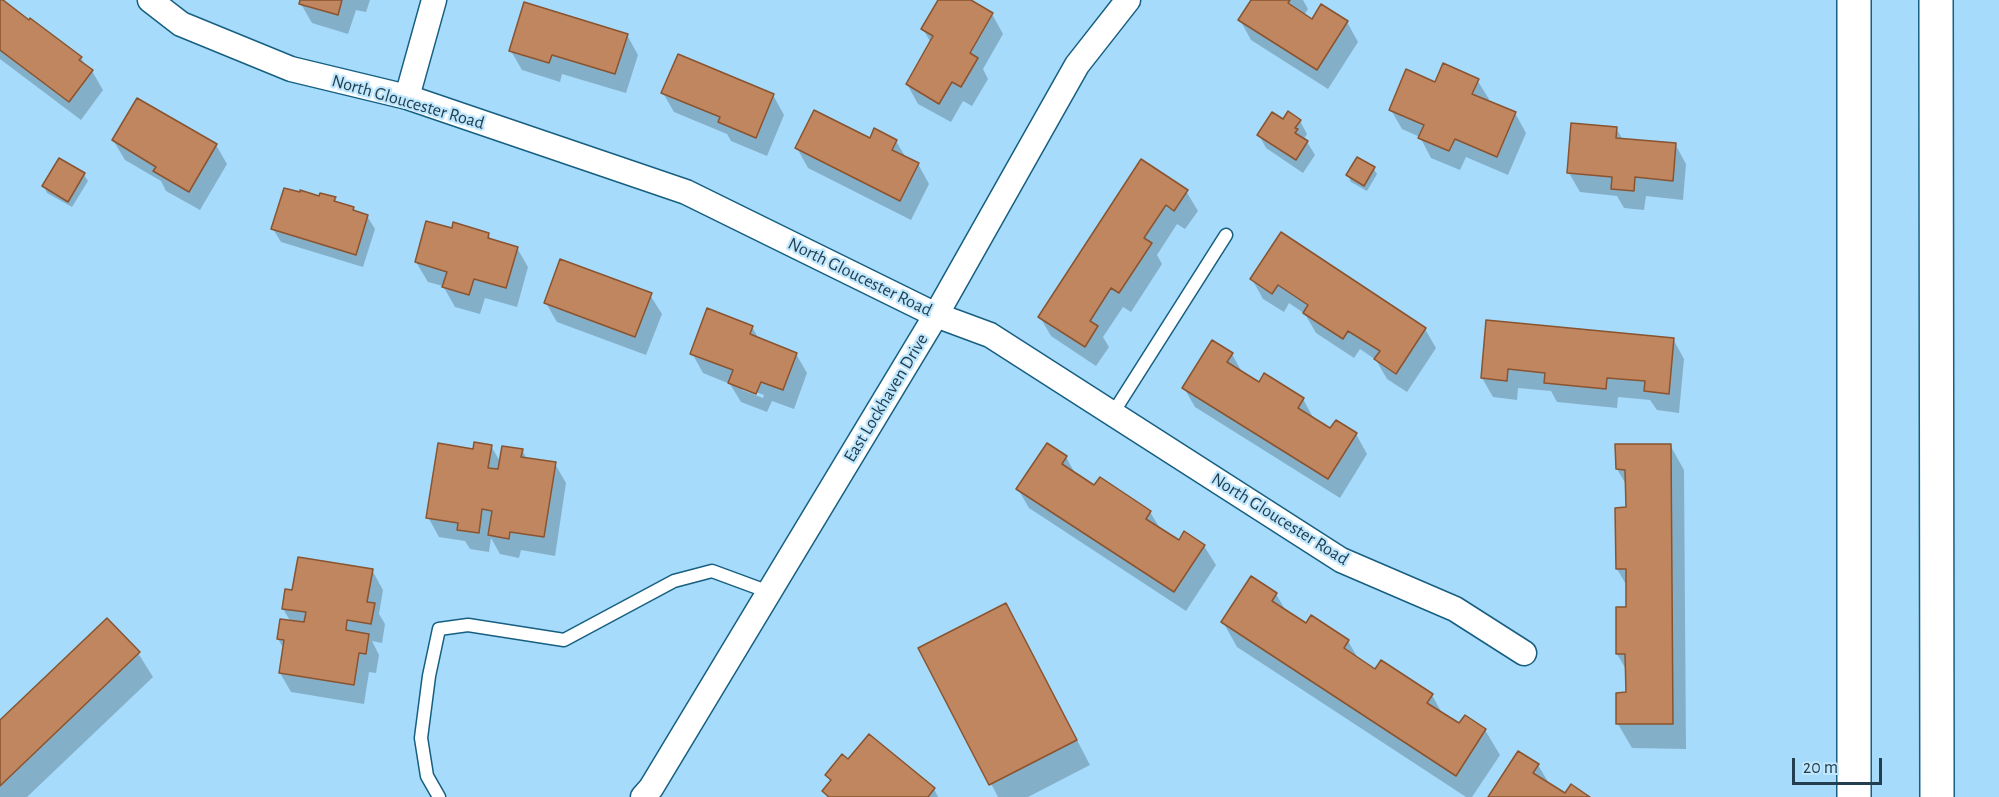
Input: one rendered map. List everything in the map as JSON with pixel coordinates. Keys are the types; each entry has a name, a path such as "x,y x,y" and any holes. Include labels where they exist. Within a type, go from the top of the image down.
{"highway":[{"path":"1854,0 1854,797"},
{"path":"1936,0 1937,797"}],"street":[{"name":"North Gloucester Road","path":"150,0 182,24 291,69 407,97 686,192 936,315 990,335 1341,560 1455,609 1524,653"},
{"path":"407,97 434,0"},
{"name":"East Lockhaven Drive","path":"643,797 651,788 936,315 1077,64 1128,0"}],"lane":[{"path":"1113,413 1226,235"},
{"path":"440,797 427,776 421,738 429,676 439,629 468,625 564,640 675,581 712,571 769,592"}],"building":[{"path":"0,0 29,20 30,18 82,57 79,60 93,70 69,102 0,50"},
{"path":"300,0 342,0 338,15 299,4"},
{"path":"938,0 971,0 993,13 970,53 978,58 961,87 952,82 939,104 906,84 933,36 921,29"},
{"path":"1251,0 1290,0 1288,3 1312,19 1321,4 1348,21 1317,70 1238,20"},
{"path":"524,2 628,34 615,74 552,55 549,63 509,51"},
{"path":"678,54 774,94 756,138 718,122 720,117 661,93"},
{"path":"1443,63 1479,79 1472,94 1516,112 1497,157 1455,139 1449,151 1418,138 1424,125 1389,110 1406,69 1435,82"},
{"path":"137,98 217,144 189,192 153,171 156,167 112,140"},
{"path":"814,110 870,138 874,128 897,140 892,150 919,163 900,201 795,148"},
{"path":"1288,111 1301,120 1295,128 1298,129 1295,133 1308,141 1296,160 1257,135 1272,112 1283,119"},
{"path":"1571,123 1617,127 1616,138 1676,143 1673,181 1635,177 1634,191 1611,189 1612,177 1567,173"},
{"path":"1357,157 1375,167 1364,186 1346,175"},
{"path":"59,158 85,173 68,202 42,186"},
{"path":"1141,159 1188,190 1174,211 1166,205 1144,238 1152,243 1119,293 1111,288 1090,321 1098,326 1085,347 1038,317"},
{"path":"284,188 319,196 320,193 336,197 334,201 354,207 353,210 368,215 356,255 271,229"},
{"path":"426,221 452,228 453,222 489,233 488,238 518,247 506,288 474,279 469,295 442,287 447,272 415,262"},
{"path":"1281,232 1426,328 1396,374 1374,359 1380,351 1348,331 1343,339 1303,313 1308,305 1278,285 1272,294 1250,279"},
{"path":"560,259 652,293 635,337 544,303"},
{"path":"707,308 753,326 750,334 797,353 783,390 761,382 756,394 728,383 733,370 690,354"},
{"path":"1486,320 1674,338 1669,394 1644,391 1645,381 1607,378 1606,389 1544,383 1545,373 1508,369 1507,381 1481,378"},
{"path":"1212,340 1233,353 1227,362 1259,382 1264,373 1304,398 1298,408 1330,428 1336,420 1357,433 1328,479 1182,388"},
{"path":"474,442 492,445 488,468 498,469 502,446 523,449 521,457 556,462 544,537 510,532 509,539 488,535 492,511 482,509 479,533 457,530 458,523 426,518 438,443 473,449"},
{"path":"1047,443 1067,456 1062,464 1094,485 1100,477 1151,511 1146,519 1179,540 1184,531 1205,545 1174,592 1016,489"},
{"path":"1615,444 1671,444 1673,724 1616,724 1616,693 1626,692 1625,654 1616,654 1616,607 1626,607 1626,569 1616,569 1615,508 1626,507 1625,470 1616,469"},
{"path":"298,557 373,569 367,602 375,603 371,624 347,620 346,630 369,634 366,654 359,653 354,685 279,673 284,640 277,639 280,619 304,622 306,612 282,609 285,589 292,590"},
{"path":"1251,576 1277,593 1272,601 1306,623 1311,615 1349,640 1344,648 1375,669 1381,660 1433,694 1427,703 1459,723 1465,715 1486,729 1456,776 1221,622"},
{"path":"1006,603 1077,740 989,785 918,648"},
{"path":"107,618 140,652 0,786 0,720"},
{"path":"869,734 935,788 928,797 829,797 822,791 831,780 825,775 842,754 848,759"},
{"path":"1518,751 1539,764 1533,773 1565,793 1571,784 1590,797 1488,797"}]}
